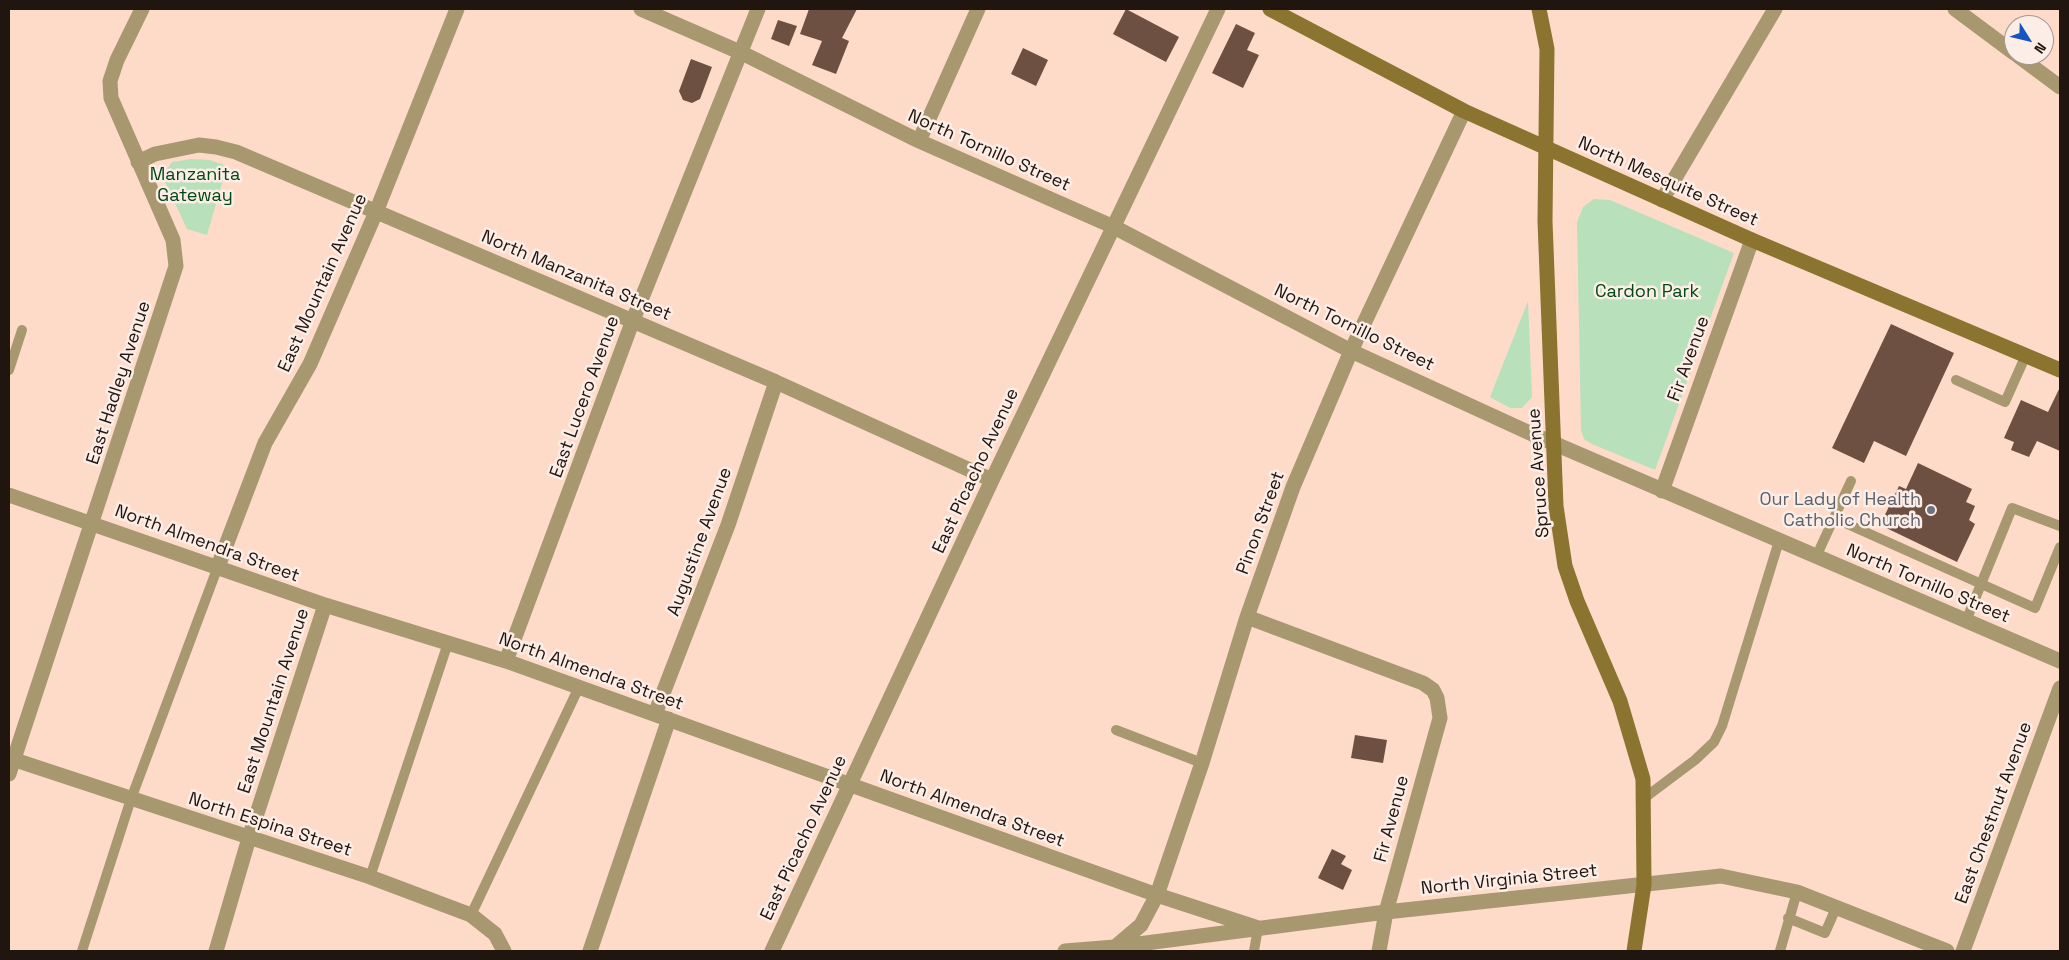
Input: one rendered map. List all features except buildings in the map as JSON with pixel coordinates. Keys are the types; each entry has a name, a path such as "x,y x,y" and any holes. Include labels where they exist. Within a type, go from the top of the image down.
{"main road":[{"name":"North Mesquite Street","path":"1270,9 1464,111 1752,240 2060,370"},
{"name":"Spruce Avenue","path":"1539,9 1547,48 1546,221 1556,506 1565,566 1577,601 1620,701 1643,778 1644,885 1634,951"}],"street":[{"name":"East Hadley Avenue","path":"10,764 92,523 176,266 173,240 111,98 110,81 142,9"},
{"name":"East Mountain Avenue","path":"217,569 265,443 310,364 376,212 458,9"},
{"name":"North Tornillo Street","path":"641,9 742,53 919,141 1114,228 1351,351 1554,444 2060,661"},
{"name":"East Lucero Avenue","path":"506,661 633,320 742,53 758,9"},
{"path":"919,141 978,9"},
{"name":"East Picacho Avenue","path":"772,951 992,480 1218,9"},
{"path":"1662,200 1775,9"},
{"path":"1955,9 2004,45"},
{"path":"2030,65 2060,87"},
{"name":"Pinon Street","path":"1115,949 1141,925 1157,895 1202,763 1246,618 1293,487 1351,351 1464,111"},
{"name":"North Manzanita Street","path":"138,162 155,154 199,146 216,146 236,152 776,382 992,480"},
{"name":"Fir Avenue","path":"1662,491 1752,240"},
{"name":"Augustine Avenue","path":"590,951 662,717 776,382"},
{"name":"North Almendra Street","path":"9,495 217,569 325,605 506,661 1157,895 1258,928"},
{"name":"East Mountain Avenue","path":"216,951 249,838 325,605"},
{"name":"Fir Avenue","path":"1246,618 1422,683 1432,690 1437,698 1440,718 1386,912 1380,951"},
{"name":"East Chestnut Avenue","path":"1963,951 2060,688"},
{"name":"North Espina Street","path":"10,764 131,799 370,877 471,915 496,934 504,951"},
{"name":"North Virginia Street","path":"1065,951 1115,949 1386,912 1721,876 1796,892 1947,951"}],"lane":[{"path":"9,370 22,330"},
{"path":"1956,380 2005,402 2026,355"},
{"path":"1816,557 1851,481"},
{"path":"1966,621 2012,508 2060,526"},
{"path":"1834,518 2035,608 2060,547"},
{"path":"1643,799 1695,760 1714,742 1722,726 1779,541"},
{"path":"82,951 131,799 217,569"},
{"path":"370,877 448,643"},
{"path":"471,915 579,687"},
{"path":"1116,730 1202,763"},
{"path":"1780,951 1796,892"},
{"path":"1788,918 1825,933 1836,908"},
{"path":"1254,951 1258,928"}],"green space":[{"name":"Manzanita Gateway","path":"191,159 210,160 227,166 207,235 187,229 164,179 165,172 172,162"},
{"name":"Cardon Park","path":"1594,199 1610,200 1734,253 1655,470 1592,444 1584,439 1581,430 1577,222 1583,207"},
{"path":"1528,301 1532,397 1522,408 1510,408 1490,397"}],"place":[{"name":"Our Lady of Health Catholic Church","path":"1931,510"}]}
